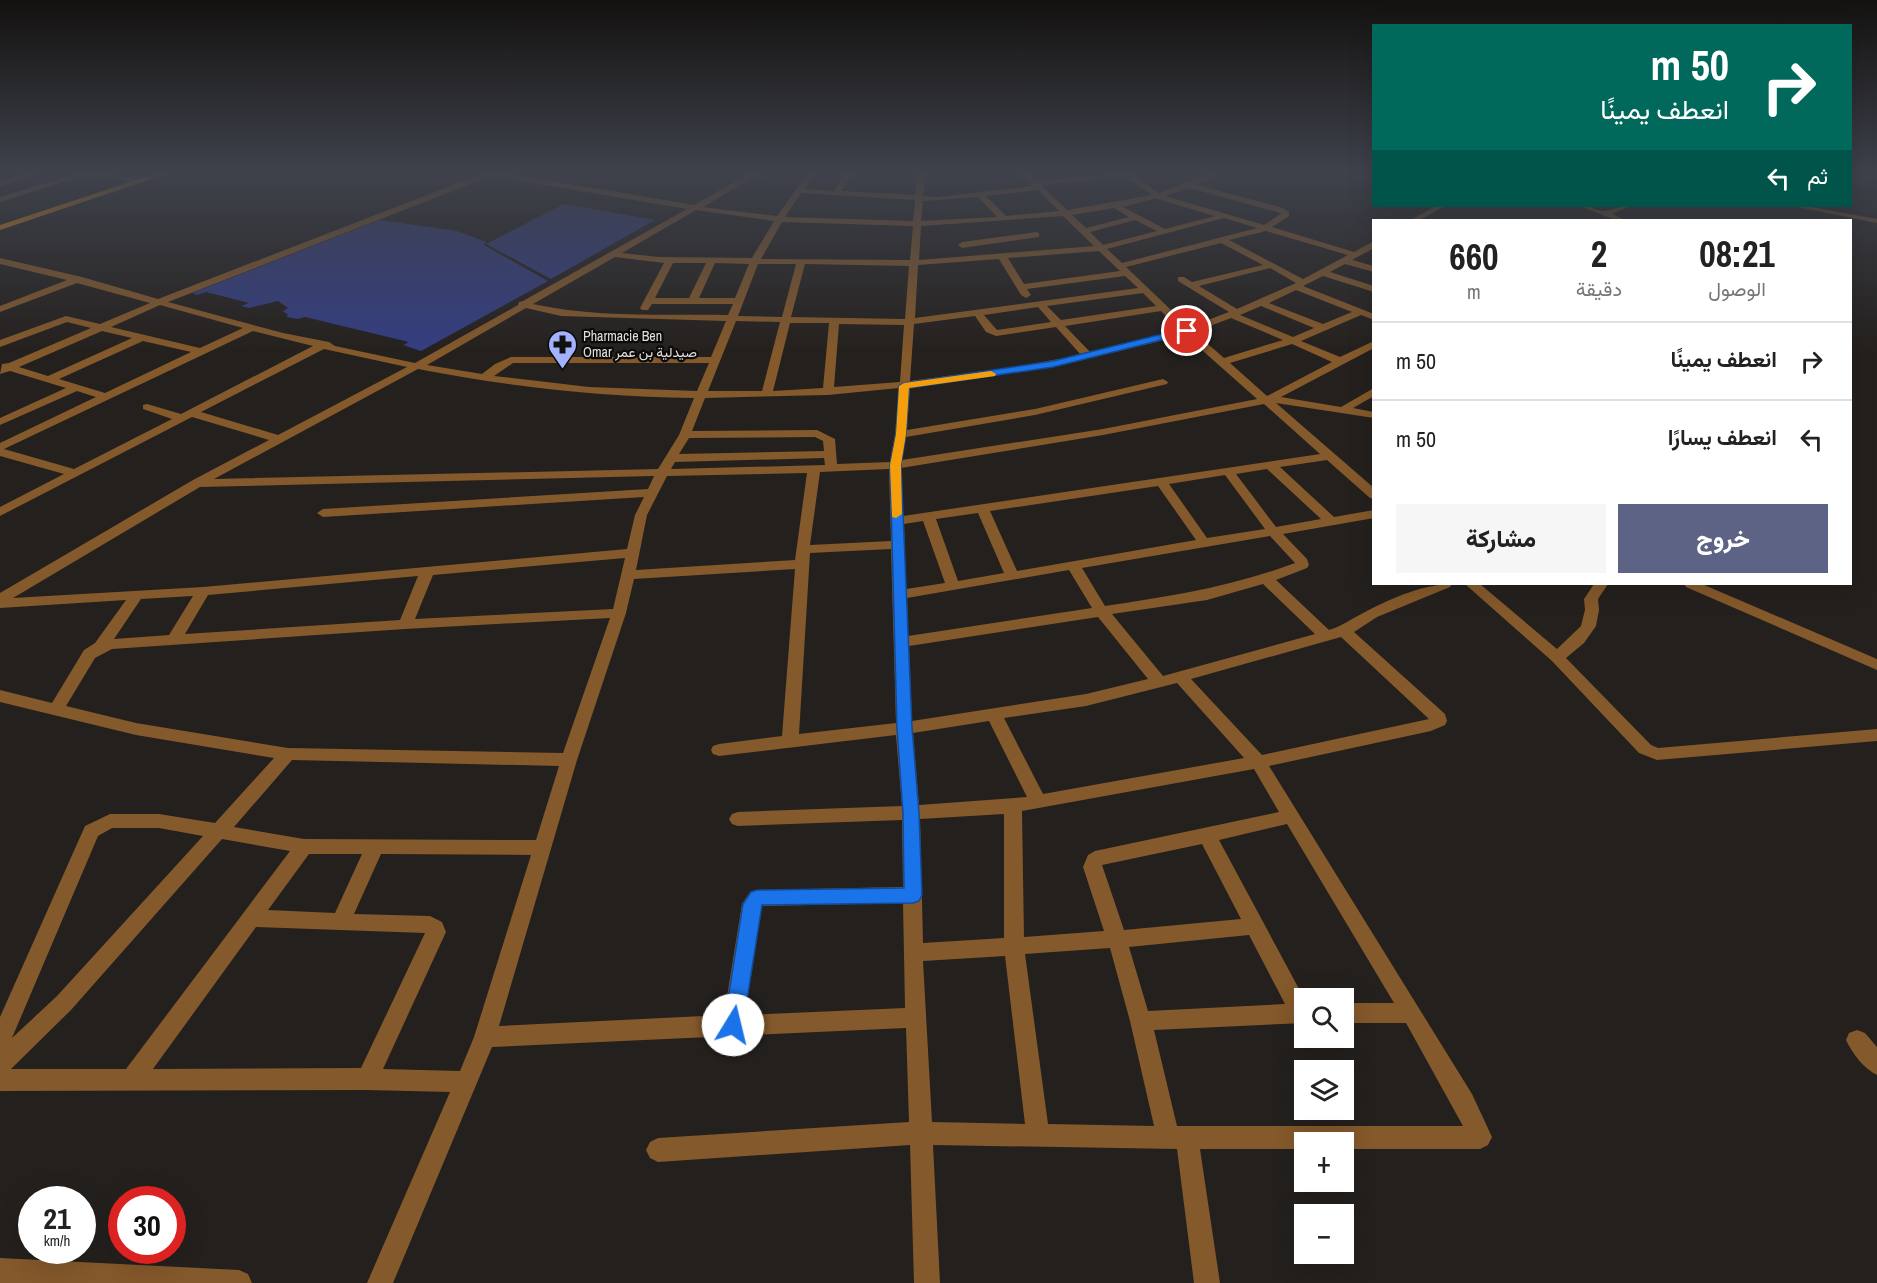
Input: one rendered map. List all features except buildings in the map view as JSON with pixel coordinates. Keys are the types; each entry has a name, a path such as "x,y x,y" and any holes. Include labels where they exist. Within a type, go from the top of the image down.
{"street":[{"path":"3,367 162,301 337,233"},
{"path":"0,601 197,483 417,366 650,233"},
{"path":"380,1283 485,1036 569,760 619,613 640,515 685,435 755,261 771,233"},
{"path":"916,233 901,434 895,465 904,728 911,813 913,953 927,1283"},
{"path":"961,233 963,259"},
{"path":"1086,233 1187,331 1269,400 1372,493"},
{"path":"612,254 670,260 914,263 1101,248 1162,233"},
{"path":"1021,287 1124,270 1249,233"},
{"path":"1278,233 1356,255"},
{"path":"962,245 1036,236"},
{"path":"1014,239 1030,254"},
{"path":"1222,240 1273,265 1300,285 1372,316"},
{"path":"0,261 80,279 253,327 417,366 484,378 609,393 702,396 828,392 904,386 966,378 1088,356 1187,331 1235,314 1300,285 1372,245"},
{"path":"1002,256 1021,287 1036,305 1088,356"},
{"path":"638,317 650,301 670,260"},
{"path":"692,302 712,261"},
{"path":"1345,261 1372,268"},
{"path":"766,395 801,262"},
{"path":"1190,285 1273,265"},
{"path":"1323,273 1372,288"},
{"path":"0,309 80,279"},
{"path":"1181,279 1235,314 1340,362"},
{"path":"522,304 561,313 638,317 909,322 1145,290"},
{"path":"1223,362 1292,341 1323,328 1356,311 1372,299"},
{"path":"650,301 740,302"},
{"path":"1262,303 1323,328"},
{"path":"978,313 990,330 996,333 1164,308"},
{"path":"0,344 65,319 202,351"},
{"path":"828,392 834,322"},
{"path":"0,447 253,327"},
{"path":"47,380 143,337"},
{"path":"0,512 325,344"},
{"path":"668,464 814,469 895,465 1081,436 1269,400 1372,345"},
{"path":"1359,352 1372,357"},
{"path":"484,378 511,360 715,360"},
{"path":"3,367 106,397"},
{"path":"901,434 1035,412 1163,382"},
{"path":"0,422 75,388"},
{"path":"1343,410 1372,392"},
{"path":"1269,400 1372,415"},
{"path":"147,407 279,439"},
{"path":"685,435 817,433 829,439 831,468"},
{"path":"0,452 75,473"},
{"path":"197,483 668,464 831,454"},
{"path":"897,521 1330,456"},
{"path":"1270,465 1331,521"},
{"path":"790,742 802,556 814,469"},
{"path":"902,642 1208,595 1266,579 1302,565 1302,562 1273,531 1228,471"},
{"path":"1161,481 1204,543"},
{"path":"323,513 651,494"},
{"path":"982,508 1012,576"},
{"path":"900,595 1372,514"},
{"path":"928,516 953,586"},
{"path":"627,575 898,545"},
{"path":"0,601 203,591 632,553"},
{"path":"1073,565 1100,610 1159,682"},
{"path":"405,624 427,572"},
{"path":"1266,579 1326,636"},
{"path":"719,750 995,716 1086,700 1180,677 1344,631 1372,614 1443,585"},
{"path":"1473,585 1557,657 1645,749 1657,754 1877,735"},
{"path":"1557,657 1582,638 1588,630 1594,613 1591,599 1600,585"},
{"path":"1693,585 1877,665"},
{"path":"174,640 203,591"},
{"path":"56,710 89,654 100,647 137,595"},
{"path":"100,647 405,624 619,613"},
{"path":"738,819 911,813 1013,806 1258,762 1431,725 1439,721 1439,718 1344,631"},
{"path":"658,1150 920,1133 1177,1138 1480,1137 1464,1102 1412,1013 1258,762 1180,677"},
{"path":"0,696 136,729 288,754 569,760"},
{"path":"995,716 1038,801"},
{"path":"0,1065 64,1003 222,831 288,754"},
{"path":"1013,806 1014,946 1038,1136"},
{"path":"1207,1283 1177,1138 1117,939 1092,867 1095,860 1102,856 1207,836 1290,816"},
{"path":"0,1042 90,831 103,822 117,820 176,823 304,846 544,848"},
{"path":"1207,836 1294,997"},
{"path":"131,1080 304,846"},
{"path":"341,922 375,846"},
{"path":"733,1025 752,904 757,898 913,895"},
{"path":"250,918 430,925 436,930 367,1079"},
{"path":"913,953 1117,939 1255,926"},
{"path":"1141,1021 1294,1013"},
{"path":"1354,1013 1412,1013"},
{"path":"485,1036 916,1018"},
{"path":"1857,1040 1877,1064"},
{"path":"0,1080 367,1079 465,1082"},
{"path":"0,1271 239,1283"}],"shaded area":[{"path":"347,233 462,233 486,242 484,245 548,281 421,351 403,345 409,342 305,317 298,319 286,317 288,315 283,311 288,308 278,301 249,308 241,306 249,303 206,292 197,295 192,293"},
{"path":"508,233 632,233 551,279 486,244"}],"slow traffic":[{"path":"896,514 895,465 901,434 904,386 991,374"}],"place":[{"name":"Pharmacie Ben Omar صيدلية بن عمر","path":"562,370"}],"route":[{"path":"733,1025 752,904 755,899 760,897 913,895 911,813 904,728 895,465 901,434 904,386 1053,364 1187,331"}]}
